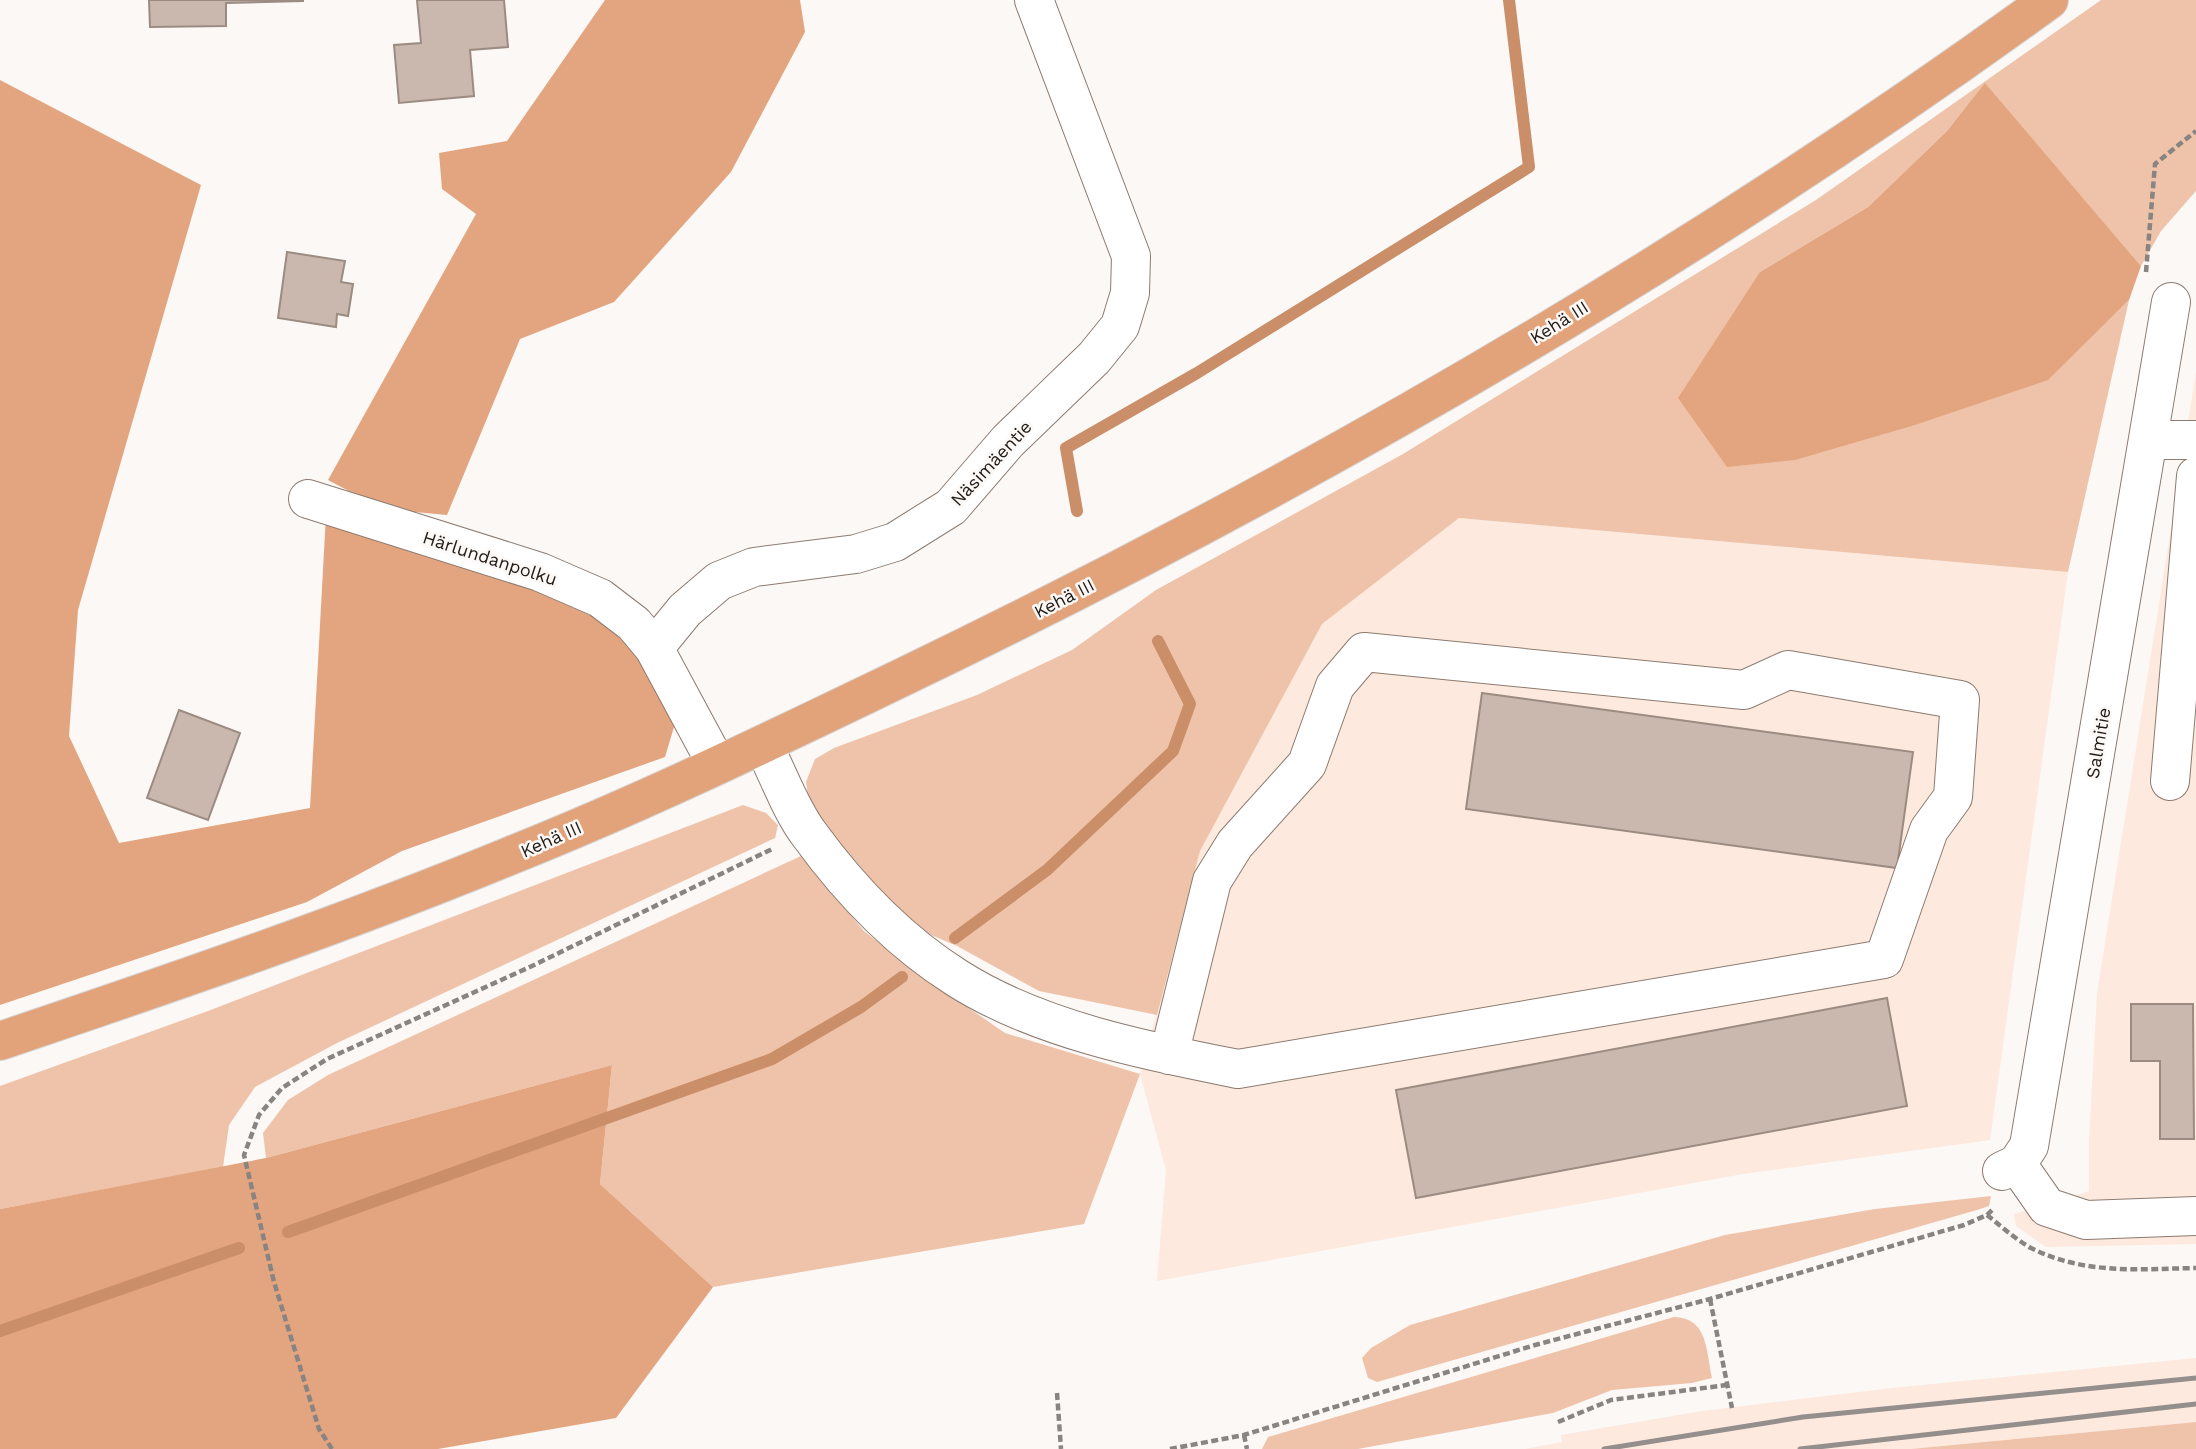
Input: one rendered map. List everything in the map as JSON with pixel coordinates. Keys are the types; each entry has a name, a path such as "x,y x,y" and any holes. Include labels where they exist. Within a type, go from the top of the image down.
{"highway":[{"name":"Kehä III","path":"0,1041 216,969 463,874 763,745 1005,628 1269,491 1457,385 1755,199 2049,0"}],"street":[{"name":"Näsimäentie","path":"654,648 685,610 719,581 754,567 856,555 895,542 951,507 1008,441 1094,358 1120,326 1130,293 1130,256 1034,0"},
{"name":"Salmitie","path":"2010,1167 2029,1146 2150,440 2158,293"},
{"path":"2150,440 2196,440"},
{"path":"2170,780 2196,476"},
{"name":"Härlundanpolku","path":"308,499 564,582 600,598 634,624 654,648"},
{"path":"654,648 717,765"},
{"path":"763,745 807,832 855,889 908,943 957,979 1007,1005 1068,1028 1169,1055 1238,1069 1884,959 1929,830 1953,797 1961,700 1788,670 1744,690 1364,652 1335,686 1307,764 1235,844 1212,881 1169,1055"},
{"path":"2010,1167 2047,1207 2085,1220 2196,1216"}],"path":[{"path":"2158,293 2155,164 2196,131"},
{"path":"332,1449 319,1429 274,1282 244,1155 259,1115 282,1088 327,1059 532,966 686,888 807,832"},
{"path":"1170,1449 1244,1435 1535,1345 1710,1299 1964,1225 1987,1215 2001,1202 2010,1167"},
{"path":"1710,1299 1731,1408"},
{"path":"1558,1422 1611,1400 1727,1385"},
{"path":"1057,1393 1061,1449"},
{"path":"1244,1435 1247,1449"}],"shaded area":[{"path":"605,0 800,0 805,32 731,172 614,302 520,339 447,515 383,509 328,480 476,214 442,189 439,153 507,141"},
{"path":"2101,0 2196,0 2196,191 2161,231 2141,266 1985,84 1947,131 1868,207 1760,272 2047,380 2129,300 2068,572 1459,518 1322,624 1200,851 1157,1015 1039,991 957,946 917,929 845,854 810,810 806,782 815,759 834,748 977,695 1072,650 1156,590 1403,454 1816,200"},
{"path":"0,80 201,185 78,610 69,736 119,843 310,808 326,515 487,569 594,617 634,650 662,694 674,727 665,757 402,851 307,902 0,1005"},
{"path":"1985,83 2141,266 2129,300 2048,380 1915,425 1795,460 1727,467 1678,398 1760,272 1868,207 1947,131"},
{"path":"2196,372 2196,1244 2046,1247 2016,1226 2014,1214 2089,1191 2097,993"},
{"path":"1459,518 2068,572 1990,1140 1743,1174 1157,1281 1166,1170 1140,1074 1200,851 1322,624"},
{"path":"743,805 766,813 778,825 775,838 337,1043 255,1087 229,1125 223,1167 0,1209 0,1086 208,1011"},
{"path":"801,856 864,931 912,969 1005,1033 1140,1074 1084,1224 713,1287 600,1184 612,1065 266,1158 263,1133 288,1100 328,1075"},
{"path":"612,1065 600,1184 713,1287 616,1418 438,1449 0,1449 0,1209 266,1158"},
{"path":"1991,1196 1989,1206 1977,1210 1377,1382 1368,1378 1362,1358 1371,1348 1410,1325 1725,1235 1875,1209"},
{"path":"1674,1317 1693,1323 1704,1337 1712,1378 1692,1383 1612,1390 1553,1413 1358,1449 1262,1449 1268,1437"},
{"path":"2196,1358 2196,1422 1911,1449 1525,1449 1562,1442 1561,1435 1702,1411 1892,1388"},
{"path":"2196,1422 2196,1449 1911,1449"}],"building":[{"path":"149,0 303,1 226,3 226,26 150,27"},
{"path":"417,0 504,0 508,47 470,50 474,96 399,103 394,45 421,43"},
{"path":"287,252 345,261 341,282 353,284 348,316 337,314 336,327 278,318"},
{"path":"1482,693 1913,752 1897,868 1466,809"},
{"path":"179,710 240,733 208,820 147,798"},
{"path":"1887,998 1907,1106 1416,1198 1396,1090"},
{"path":"2131,1004 2193,1004 2194,1139 2160,1139 2160,1061 2131,1061"}],"waterway":[{"path":"1077,511 1066,448 1197,373 1529,167 1509,0"},
{"path":"955,938 1047,870 1173,751 1190,704 1158,641"},
{"path":"288,1232 772,1059 861,1007 902,977"},
{"path":"0,1331 239,1248"}],"railway":[{"path":"1604,1449 1803,1417 2196,1378"},
{"path":"1800,1449 2196,1404"}]}
